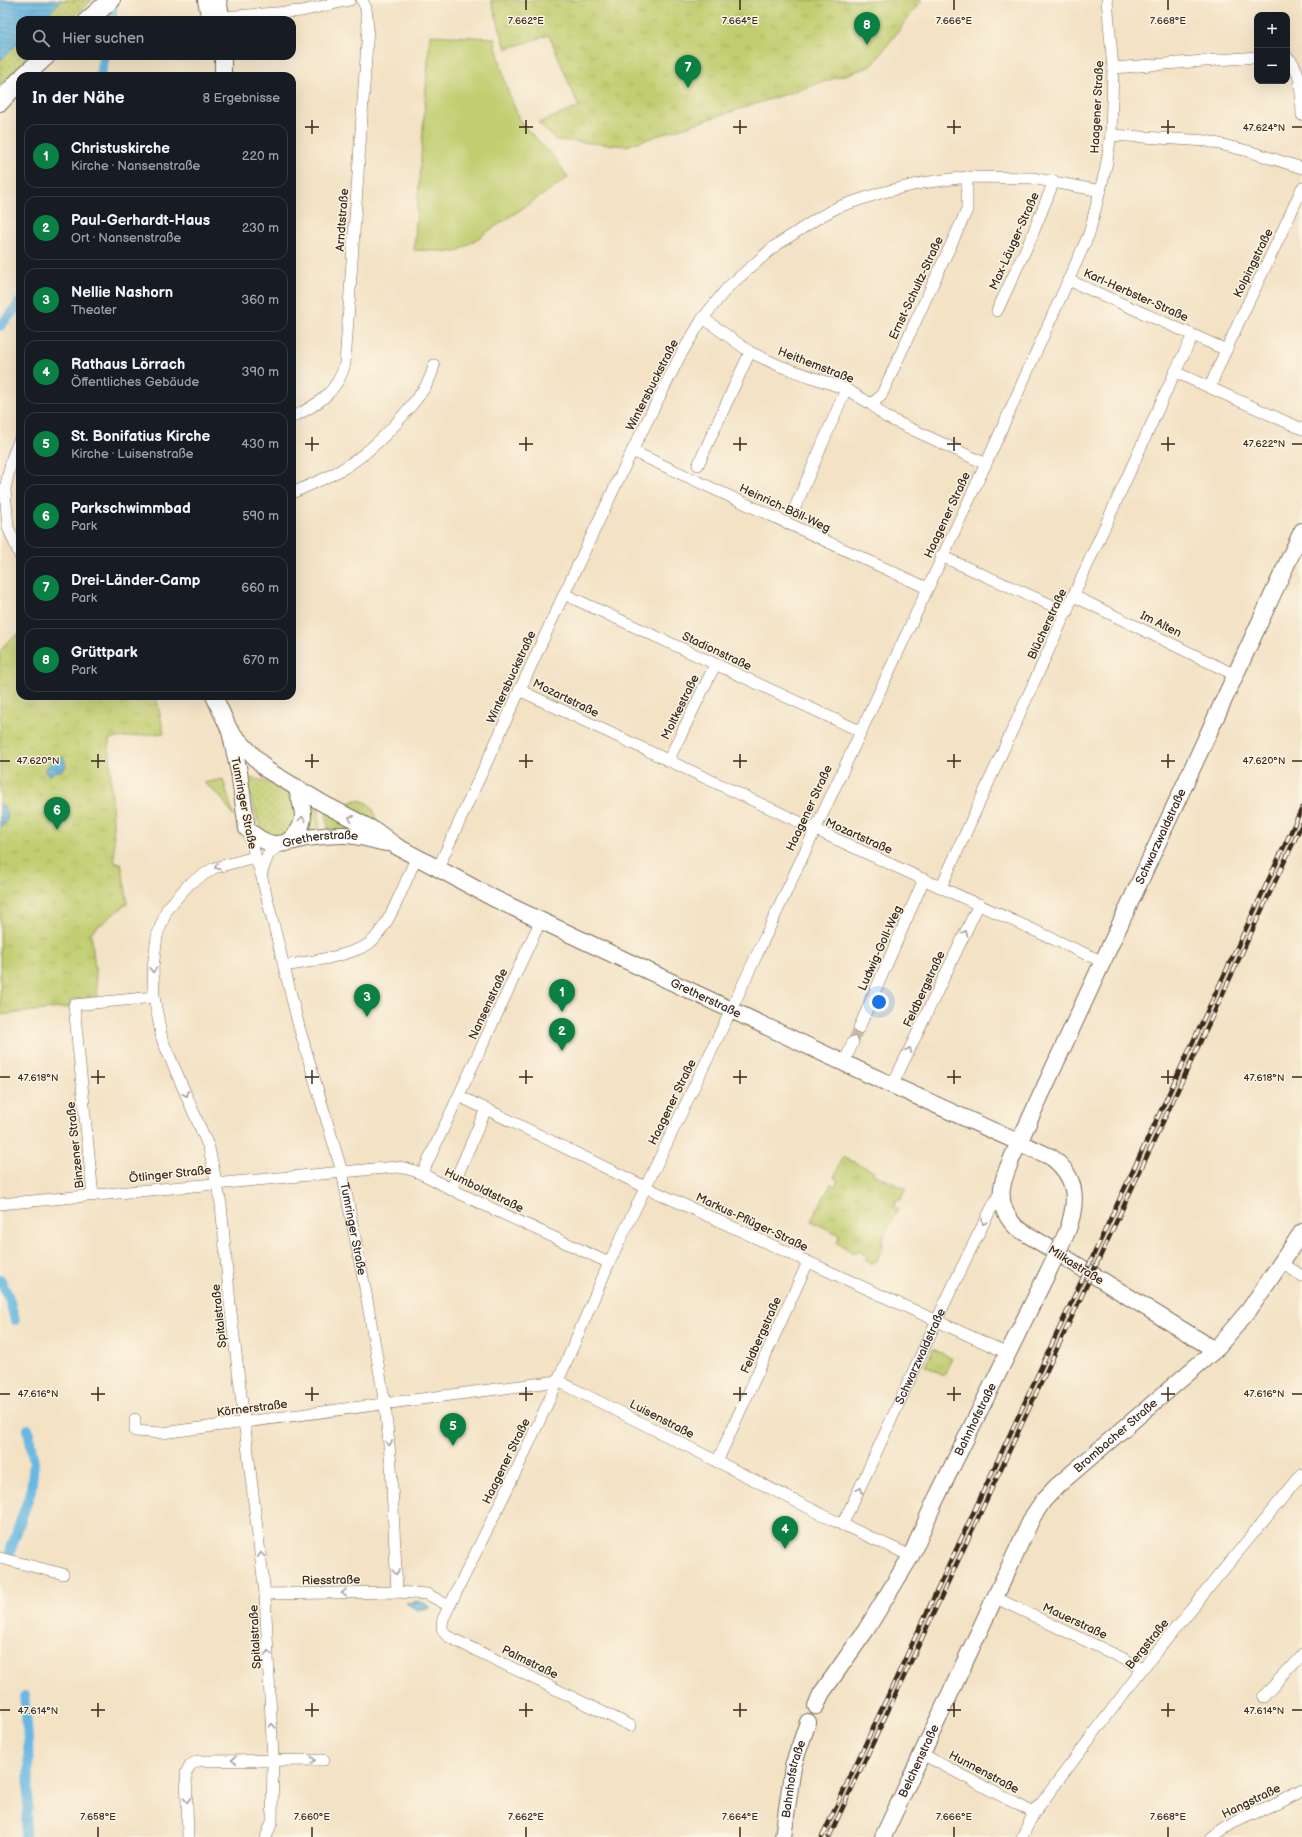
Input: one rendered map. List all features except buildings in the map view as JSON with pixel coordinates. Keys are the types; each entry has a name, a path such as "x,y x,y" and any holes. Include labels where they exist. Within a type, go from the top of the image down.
{"main road":[{"path":"206,0 214,16"},
{"path":"216,16 218,0"},
{"path":"92,16 106,4"},
{"path":"28,72 42,60"},
{"path":"0,102 16,84"},
{"name":"Schwarzwaldstraße","path":"1019,1143 1302,531"},
{"name":"Tumringer Straße","path":"216,700 230,731 239,772 247,829"},
{"name":"Tumringer Straße","path":"230,731 267,770"},
{"path":"239,772 267,770"},
{"name":"Gretherstraße","path":"267,770 376,831 396,846 417,856 495,900 892,1086 1019,1143"},
{"path":"283,844 298,832 302,825 303,807 296,787"},
{"name":"Gretherstraße","path":"247,829 266,842 283,844 306,838 344,835 396,846"},
{"name":"Milkastraße","path":"1019,1143 1007,1170 1001,1189 1002,1205 1005,1213 1017,1228 1215,1350"},
{"name":"Bahnhofstraße","path":"816,1706 821,1694 866,1630 911,1556 934,1503 1009,1354 1067,1232 1072,1217 1074,1198 1071,1180 1067,1172 1051,1157 1019,1143"},
{"name":"Brombacher Straße","path":"996,1598 1033,1516 1043,1501 1056,1486 1215,1350 1237,1326 1302,1232"},
{"name":"Belchenstraße","path":"883,1837 996,1598"},
{"name":"Bahnhofstraße","path":"783,1837 793,1766 808,1722"}],"street":[{"path":"248,16 302,11 350,0"},
{"name":"Arndtstraße","path":"296,415 315,406 330,392 341,376 347,356 368,28 366,8 362,0"},
{"name":"Haagener Straße","path":"449,1606 518,1467 558,1381 609,1263 731,1010 941,556 986,464 1089,234 1101,191 1111,135 1113,68 1107,0"},
{"path":"1113,68 1254,57"},
{"path":"1290,58 1294,60 1298,70 1302,115"},
{"path":"1111,135 1207,141 1248,151 1302,168"},
{"name":"Wintersbuckstraße","path":"438,868 519,690 632,451 680,356 703,318 728,286 761,257 791,235 828,212 880,193 922,183 967,177 1011,177 1054,181 1101,191"},
{"name":"Ernst-Schultz-Straße","path":"871,404 881,396 967,210 967,177"},
{"name":"Max-Läuger-Straße","path":"997,311 1031,238 1054,181"},
{"name":"Kolpingstraße","path":"1210,387 1226,350 1277,245 1302,188"},
{"name":"Karl-Herbster-Straße","path":"1068,280 1226,350"},
{"name":"Heithemstraße","path":"703,318 750,352 780,366 846,389 871,404 886,417 986,464"},
{"name":"Blücherstraße","path":"941,886 1193,335"},
{"path":"698,465 750,352"},
{"path":"296,491 340,470 364,454 394,426 424,389 433,374 434,365"},
{"path":"1175,372 1302,429"},
{"path":"794,510 846,389"},
{"name":"Heinrich-Böll-Weg","path":"632,451 927,588"},
{"path":"16,458 5,490 8,526 16,546"},
{"path":"941,556 1067,612"},
{"name":"Stadionstraße","path":"564,594 860,731"},
{"name":"Im Alten","path":"1074,596 1236,676"},
{"name":"Moltkestraße","path":"668,761 715,665"},
{"name":"Mozartstraße","path":"519,690 668,761 1103,962"},
{"name":"Tumringer Straße","path":"247,829 261,874 299,1027 342,1172 365,1288 385,1404 391,1465 396,1592"},
{"name":"Tumringer Straße","path":"261,874 270,853 283,844"},
{"path":"284,966 334,956 366,946 383,928 417,856"},
{"name":"Spitalstraße","path":"255,857 214,868 189,884 167,909 157,936 153,967 154,998 162,1039 209,1148 217,1182 265,1594 273,1759 272,1822 266,1837"},
{"name":"Ludwig-Goll-Weg","path":"859,1028 924,879"},
{"name":"Feldbergstraße","path":"892,1086 979,904"},
{"name":"Nansenstraße","path":"422,1174 540,922"},
{"name":"Binzener Straße","path":"93,1196 74,1005 154,998"},
{"path":"844,1063 853,1042"},
{"path":"452,1190 486,1109 459,1096"},
{"name":"Markus-Pflüger-Straße","path":"486,1109 645,1187 1009,1354"},
{"name":"Humboldtstraße","path":"342,1172 396,1167 413,1169 452,1190 609,1263"},
{"name":"Ötlinger Straße","path":"0,1204 93,1196 217,1182 342,1172"},
{"name":"Schwarzwaldstraße","path":"842,1525 921,1356 966,1255 1001,1189"},
{"name":"Feldbergstraße","path":"717,1462 808,1262"},
{"path":"1282,1263 1302,1276"},
{"path":"385,1404 558,1381"},
{"name":"Luisenstraße","path":"558,1381 842,1525 911,1556"},
{"name":"Körnerstraße","path":"135,1419 135,1431 162,1433 385,1404"},
{"name":"Bergstraße","path":"1022,1837 1034,1813 1143,1668 1302,1474"},
{"path":"0,1558 63,1574"},
{"name":"Riesstraße","path":"265,1594 396,1592 427,1594 449,1606"},
{"name":"Mauerstraße","path":"996,1598 1143,1668"},
{"name":"Palmstraße","path":"449,1606 441,1626 443,1632 449,1637 631,1726"},
{"path":"1263,1697 1302,1655"},
{"name":"Hunnenstraße","path":"922,1754 1034,1813"},
{"path":"188,1837 186,1773 190,1765 198,1761 273,1759 324,1760"},
{"name":"Hangstraße","path":"1212,1837 1233,1823 1270,1807 1302,1790"}],"green space":[{"path":"62,0 92,0 74,16 46,16"},
{"path":"491,0 922,0 873,64 866,68 626,146 556,140 538,123 579,107 549,35 506,49"},
{"path":"430,35 494,38 507,89 521,123 555,158 568,178 457,252 414,250"},
{"path":"16,45 16,60 26,60 0,85 0,61"},
{"path":"16,636 16,700 157,700 164,733 109,739 115,863 121,863 128,903 91,932 98,997 70,1000 70,1007 0,1015 0,651 7,642"},
{"path":"250,778 283,789 293,798 296,804 298,820 283,840 265,835 259,824 246,783"},
{"path":"223,779 234,817 220,796 204,783"},
{"path":"356,800 365,802 371,806 377,821 346,805"},
{"path":"309,803 319,808 319,830 308,833 310,817"},
{"path":"326,812 373,836 328,829"},
{"path":"842,1157 874,1171 873,1174 906,1189 900,1201 897,1199 894,1207 898,1209 881,1243 884,1245 876,1262 873,1261 872,1264 865,1260 867,1256 857,1251 855,1254 837,1243 840,1235 811,1221 831,1184 836,1186 838,1180 834,1178"},
{"path":"933,1349 952,1358 944,1375 925,1366"}],"water":[{"path":"0,0 62,0 46,16 16,16 16,45 0,61"},
{"path":"55,757 64,758 66,767 61,771 55,771 51,775 48,775 45,772 45,768 50,765 51,761"},
{"path":"0,803 6,809 8,816 6,822 0,828"},
{"path":"417,1601 424,1603 431,1608 417,1610 406,1603"}],"waterway":[{"path":"112,0 112,16"},
{"path":"101,72 104,60"},
{"path":"0,326 16,308"},
{"path":"0,1279 9,1298 15,1320"},
{"path":"10,1552 31,1491 34,1463 28,1429"},
{"path":"24,1696 29,1766 25,1837"}],"tunnel":[{"path":"853,1042 859,1028"}],"railway":[{"path":"822,1837 1302,808"},
{"path":"829,1837 1302,824"}],"place":[{"name":"Grüttpark","path":"867,45"},
{"name":"Drei-Länder-Camp","path":"688,88"},
{"name":"Parkschwimmbad","path":"57,830"},
{"name":"Christuskirche","path":"562,1012"},
{"name":"Nellie Nashorn","path":"367,1017"},
{"name":"Paul-Gerhardt-Haus","path":"562,1051"},
{"name":"St. Bonifatius Kirche","path":"453,1446"},
{"name":"Rathaus Lörrach","path":"785,1549"}]}
